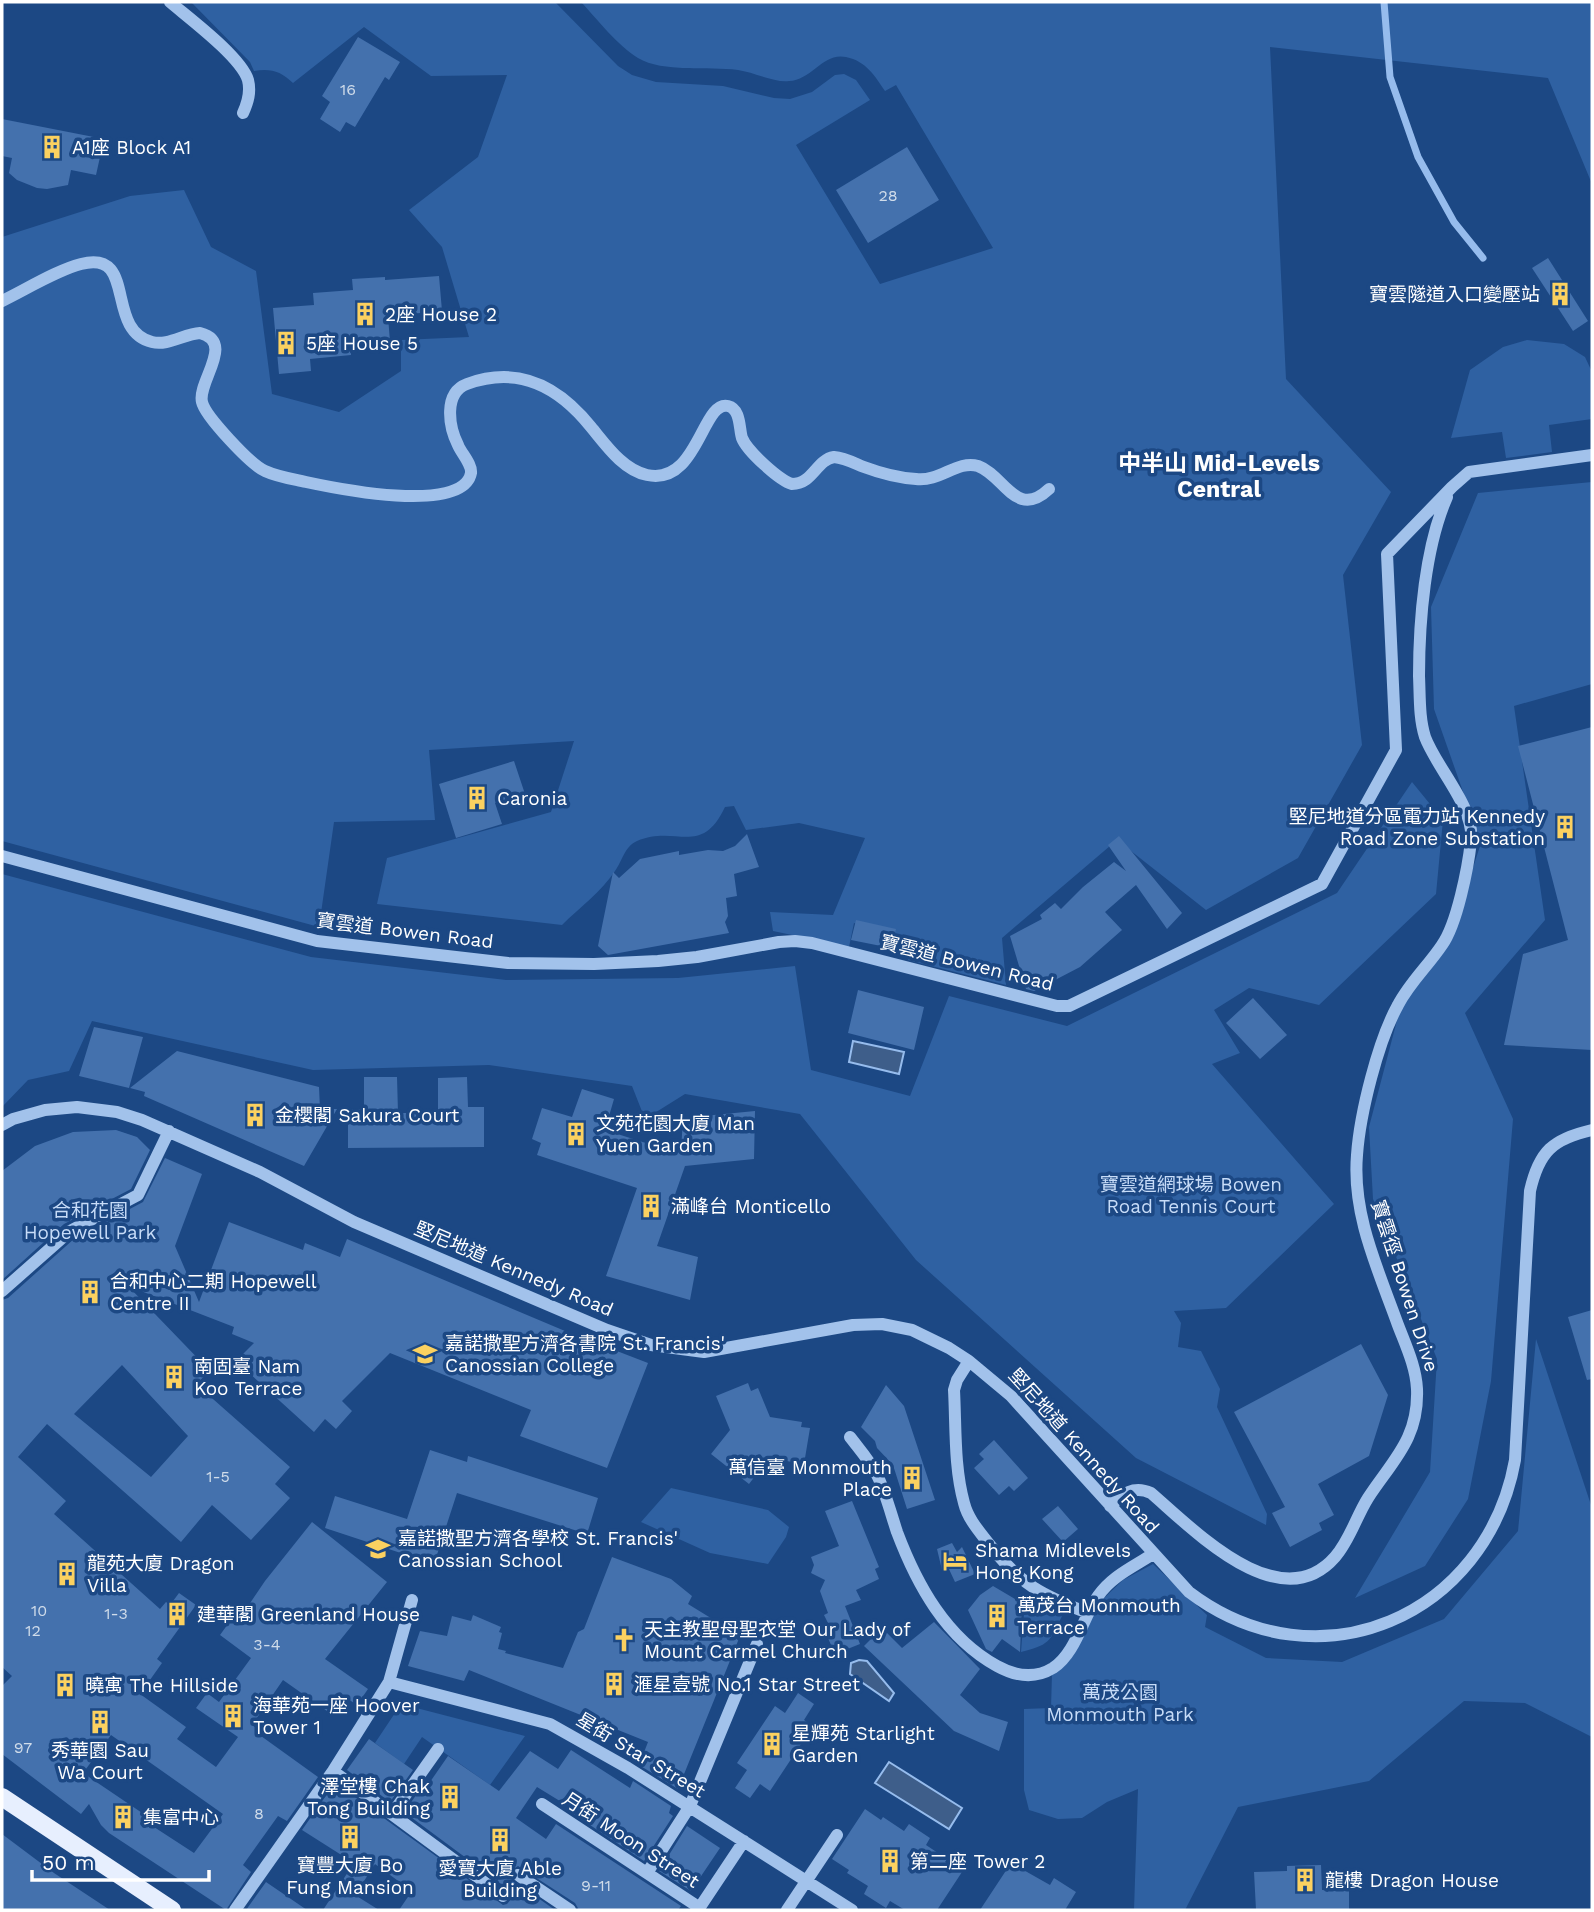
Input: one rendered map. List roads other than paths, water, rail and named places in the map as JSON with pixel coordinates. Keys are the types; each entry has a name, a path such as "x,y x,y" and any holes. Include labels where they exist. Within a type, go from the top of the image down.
{"main road":[{"path":"2,1797 167,1909"}],"street":[{"path":"170,2 242,66 249,92 243,113"},
{"path":"2,301 80,264 91,262 109,267 118,279 120,300 127,321 143,338 162,343 200,333 211,340 215,348 214,358 201,392 202,402 212,418 250,460 268,472 354,491 422,496 450,491 464,485 471,468 453,432 451,411 454,395 459,388 468,384 512,378 532,380 555,393 579,413 621,461 646,475 666,474 681,466 697,445 712,414 726,406 736,412 747,447 783,480 792,484 806,481 827,458 834,457 873,470 917,480 939,477 962,466 973,465 983,469 1008,492 1023,499 1035,498 1049,489"},
{"name":"寶雲道 Bowen Road","path":"2,856 317,941 508,963 594,964 698,957 795,941 812,943 1057,1006 1069,1006 1322,884 1396,750 1387,554 1469,472 1592,455"},
{"name":"寶雲徑 Bowen Drive","path":"1110,1506 1133,1489 1145,1490 1239,1564 1270,1575 1303,1577 1322,1569 1341,1549 1368,1498 1399,1457 1411,1430 1417,1405 1416,1375 1359,1214 1356,1157 1364,1107 1390,1021 1413,981 1447,937 1455,914 1471,842 1469,819 1424,733 1420,702 1419,638 1422,604 1439,516 1452,487"},
{"name":"堅尼地道 Kennedy Road","path":"2,1125 13,1119 46,1110 77,1107 117,1112 169,1131 260,1172 354,1222 607,1330 651,1345 704,1352 841,1326 882,1324 928,1336 969,1361 1011,1395 1189,1592 1223,1615 1264,1628 1309,1635 1354,1633 1394,1620 1433,1599 1468,1564 1493,1526 1512,1477 1517,1441 1532,1180 1540,1161 1553,1144 1570,1135 1592,1130"},
{"path":"2,1291 70,1231 138,1195 169,1131"},
{"path":"969,1361 954,1390 960,1487 970,1518 1000,1559 1028,1586 1045,1596 1088,1613"},
{"path":"850,1437 878,1478 920,1585 944,1621 972,1650 1000,1668 1017,1675 1031,1676 1058,1664 1067,1653 1097,1597 1111,1580 1153,1555"},
{"path":"235,1910 333,1771 389,1682 412,1600"},
{"path":"647,1873 690,1806 757,1644"},
{"name":"星街 Star Street","path":"389,1682 551,1724 574,1735 852,1910"},
{"path":"392,1814 438,1749"},
{"path":"333,1771 503,1896"},
{"name":"月街 Moon Street","path":"542,1804 699,1909"},
{"path":"787,1910 837,1835"},
{"path":"699,1909 744,1841"},
{"path":"518,1875 570,1910"}],"waterway":[{"path":"1384,2 1390,77 1418,157 1454,222 1483,258"}],"place":[{"name":"A1座 Block A1","path":"52,147"},
{"name":"寶雲隧道入口變壓站","path":"1560,294"},
{"name":"2座 House 2","path":"365,314"},
{"name":"5座 House 5","path":"286,343"},
{"name":"Caronia","path":"477,798"},
{"name":"堅尼地道分區電力站 Kennedy Road Zone Substation","path":"1565,827"},
{"name":"金櫻閣 Sakura Court","path":"255,1115"},
{"name":"文苑花園大廈 Man Yuen Garden","path":"576,1134"},
{"name":"滿峰台 Monticello","path":"651,1206"},
{"name":"合和中心二期 Hopewell Centre II","path":"90,1292"},
{"name":"嘉諾撒聖方濟各書院 St. Francis' Canossian College","path":"425,1354"},
{"name":"南固臺 Nam Koo Terrace","path":"174,1377"},
{"name":"萬信臺 Monmouth Place","path":"912,1478"},
{"name":"嘉諾撒聖方濟各學校 St. Francis' Canossian School","path":"378,1549"},
{"name":"Shama Midlevels Hong Kong","path":"955,1561"},
{"name":"龍苑大廈 Dragon Villa","path":"67,1574"},
{"name":"建華閣 Greenland House","path":"177,1614"},
{"name":"萬茂台 Monmouth Terrace","path":"997,1616"},
{"name":"天主教聖母聖衣堂 Our Lady of Mount Carmel Church","path":"624,1640"},
{"name":"滙星壹號 No.1 Star Street","path":"614,1684"},
{"name":"曉寓 The Hillside","path":"65,1685"},
{"name":"海華苑一座 Hoover Tower 1","path":"233,1716"},
{"name":"秀華園 Sau Wa Court","path":"100,1722"},
{"name":"星輝苑 Starlight Garden","path":"772,1744"},
{"name":"澤堂樓 Chak Tong Building","path":"450,1797"},
{"name":"集富中心","path":"123,1817"},
{"name":"寶豐大廈 Bo Fung Mansion","path":"350,1837"},
{"name":"愛寶大廈 Able Building","path":"500,1840"},
{"name":"第二座 Tower 2","path":"890,1861"},
{"name":"龍樓 Dragon House","path":"1305,1880"}],"district":[{"name":"中半山 Mid-Levels Central","path":"1219,476"}],"park label":[{"name":"寶雲道網球場 Bowen Road Tennis Court","path":"1191,1195"},
{"name":"合和花園 Hopewell Park","path":"90,1221"},
{"name":"萬茂公園 Monmouth Park","path":"1120,1703"}]}
